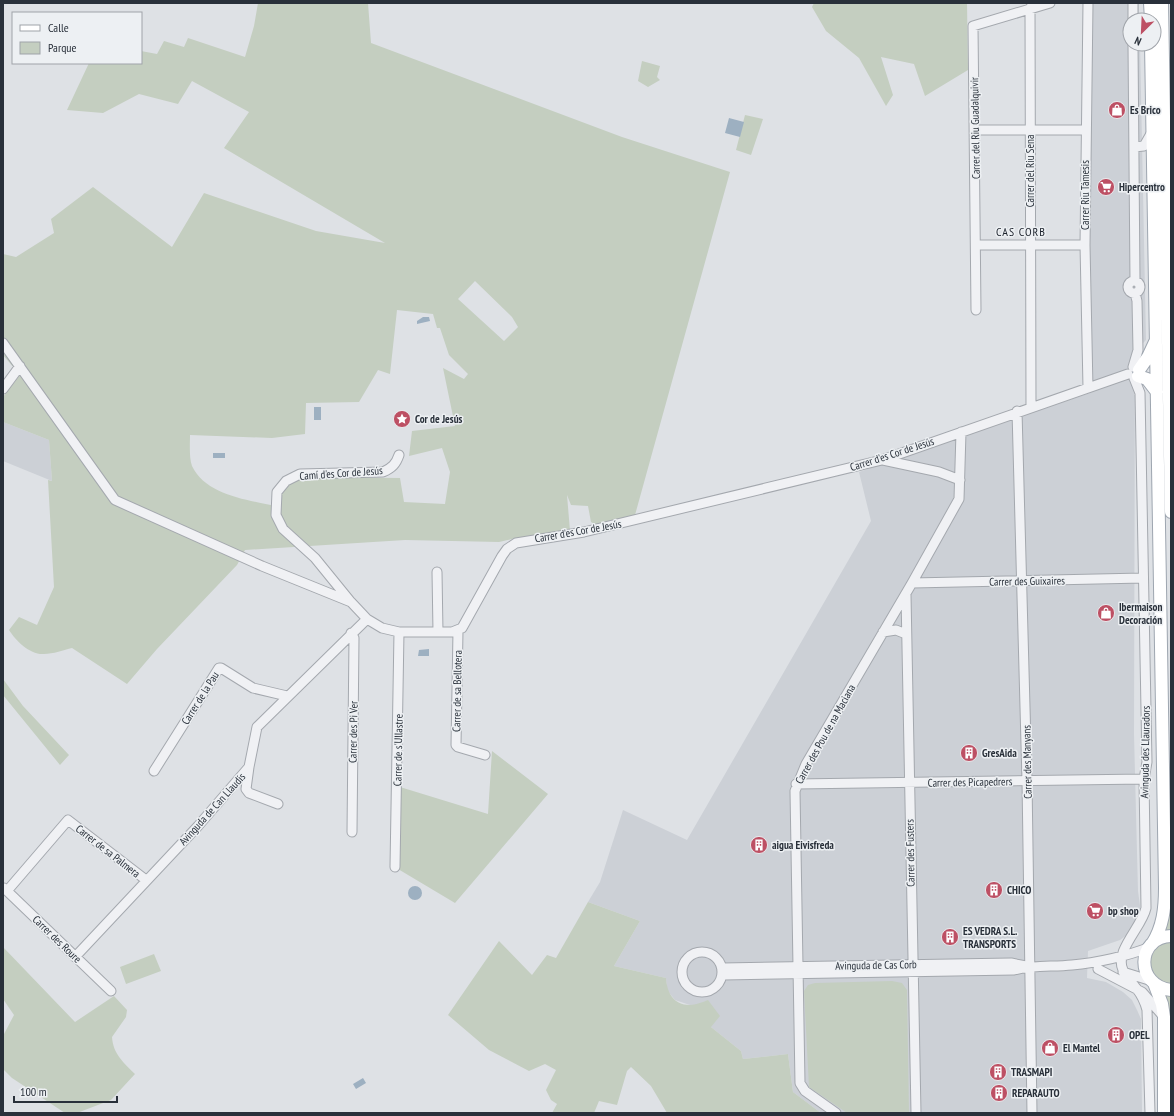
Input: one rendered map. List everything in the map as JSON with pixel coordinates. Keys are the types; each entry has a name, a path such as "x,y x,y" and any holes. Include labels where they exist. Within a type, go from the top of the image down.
{"main road":[{"path":"1162,3 1171,512"},
{"path":"1151,52 1164,761 1165,899 1160,926 1146,953 1144,965 1160,999 1164,1017 1164,1113"},
{"path":"1156,339 1148,357 1134,373 1147,379 1157,392"},
{"path":"1151,945 1162,938 1171,936"},
{"path":"1153,982 1164,989 1171,990"}],"street":[{"name":"Carrer del Riu Guadalquivir","path":"976,310 973,26 1050,3"},
{"name":"Carrer Riu Támesis","path":"1088,3 1085,130 1085,245 1088,388"},
{"name":"Carrer del Riu Sena","path":"1030,8 1031,406"},
{"path":"1088,388 1134,373 1138,350 1137,301 1135,293 1139,290 1140,286 1135,281 1133,52"},
{"path":"975,130 1085,130"},
{"path":"1134,148 1144,146 1153,131"},
{"path":"1166,188 1171,203"},
{"path":"976,245 1085,245"},
{"path":"1167,290 1171,272"},
{"path":"3,343 115,500 232,553 351,602 366,619 382,628 399,632 458,631"},
{"path":"3,389 20,366"},
{"name":"Avinguda des Llauradors","path":"1122,955 1131,937 1144,918 1146,908 1144,780 1147,762 1140,393 1134,373"},
{"name":"Carrer d'es Cor de Jesús","path":"458,631 464,625 502,556 507,549 516,543 584,532 882,460 1031,406 1088,388"},
{"name":"Carrer des Manyans","path":"1018,411 1027,781 1032,1113"},
{"name":"Carrer des Pou de na Maciana","path":"836,1113 805,1092 800,1083 795,802 796,784 806,764 912,583 959,499 961,432"},
{"name":"Camí d'es Cor de Jesús","path":"351,602 315,558 283,529 276,515 277,492 286,481 300,474 383,472 390,469 397,463 399,455"},
{"path":"882,460 939,472 960,480"},
{"path":"437,572 438,632"},
{"name":"Carrer des Guixaires","path":"912,583 1022,582 1143,578"},
{"name":"Carrer des Fusters","path":"906,593 916,1113"},
{"name":"Avinguda de Can Llaudis","path":"75,957 198,826 249,767 257,727 366,619"},
{"path":"883,632 896,630 906,634"},
{"name":"Carrer de sa Bellotera","path":"458,631 456,745 458,747 484,755"},
{"name":"Carrer de s'Ullastre","path":"395,867 399,632"},
{"name":"Carrer des Pi Ver","path":"351,633 354,638 352,832"},
{"name":"Carrer de la Pau","path":"154,771 219,668 253,688 287,696"},
{"path":"1147,762 1164,761"},
{"path":"249,767 246,789 249,793 278,804"},
{"name":"Carrer des Picapedrers","path":"796,784 1144,780"},
{"name":"Carrer de sa Palmera","path":"5,889 68,820 146,880"},
{"name":"Carrer des Roure","path":"5,889 111,991"},
{"path":"1072,965 1122,955 1151,945"},
{"path":"698,952 705,952 716,957 723,972 716,988 703,993 690,988 685,983 682,970 687,958 698,952"},
{"path":"1122,955 1121,964 1124,972 1145,1002 1148,1018 1150,1113"},
{"name":"Avinguda de Cas Corb","path":"723,972 913,968 1013,963 1029,966 1072,965"},
{"path":"1072,965 1124,972 1153,982"},
{"path":"1098,969 1146,995 1164,1017"}],"shaded area":[{"path":"1091,3 1139,3 1139,12 1122,12 1122,52 1140,52 1146,340 1135,351 1134,734 1138,891 1141,913 1128,934 1120,940 1088,951 1087,978 1106,982 1123,992 1132,1000 1141,1019 1142,1113 821,1113 793,1092 788,1054 743,1059 741,1051 711,1027 690,1005 675,1000 667,990 666,978 614,966 640,921 588,902 600,882 623,810 687,840 871,521 859,472 1090,393 1087,203"},
{"path":"3,422 49,440 52,481 3,461"}],"green space":[{"path":"258,3 368,3 371,43 622,137 730,172 635,515 598,526 591,522 588,506 571,505 567,495 570,531 516,538 499,542 405,540 245,550 237,565 157,649 127,684 72,648 47,654 39,654 29,650 15,639 9,630 19,617 37,625 54,587 48,480 52,481 49,440 3,422 3,397 20,375 3,355 3,254 16,257 54,233 51,219 93,187 172,247 204,193 316,231 385,243 224,148 249,112 192,81 178,104 139,94 103,113 67,110 89,64 142,64 142,51 157,54 164,41 184,47 188,38 245,57 254,26","holes":["475,281 512,317 518,327 504,341 458,299","397,310 433,314 437,328 440,328 449,355 468,374 464,379 443,368 455,426 412,431 409,456 442,448 450,472 445,504 404,502 400,478 304,477 286,487 283,491 279,507 242,499 218,490 207,484 192,466 190,435 272,438 305,434 306,403 359,402 378,370 390,374"]},
{"path":"814,3 967,3 968,70 925,96 914,64 881,57 893,95 886,106 859,58 826,31 812,7"},
{"path":"642,61 660,66 657,77 660,80 648,87 638,81"},
{"path":"745,115 763,119 751,155 736,150"},
{"path":"3,679 23,706 69,755 60,765 3,695"},
{"path":"492,751 548,794 455,903 398,869 400,787 488,814"},
{"path":"1171,894 1171,930 1165,931"},
{"path":"588,902 640,921 614,966 666,978 672,997 679,1003 692,1005 708,1000 720,1016 711,1027 741,1051 743,1059 788,1054 793,1092 821,1113 667,1113 651,1086 631,1067 627,1071 617,1105 599,1101 594,1113 552,1113 557,1104 551,1100 546,1090 556,1070 545,1064 529,1071 489,1050 448,1015 499,941 532,975 547,955 556,958"},
{"path":"1171,941 1171,984 1162,981 1155,976 1151,970 1150,963 1151,956 1155,950 1162,944"},
{"path":"3,947 75,1022 114,996 127,1010 126,1017 112,1037 114,1048 117,1053 123,1062 135,1074 111,1100 77,1113 65,1113 12,1078 3,1069 3,1036 14,1015 3,999"},
{"path":"154,954 161,971 126,984 120,967"},
{"path":"892,981 902,983 907,990 909,1113 847,1113 809,1087 804,991 808,985 815,983"},
{"path":"1163,995 1171,996 1171,1022"}],"water":[{"path":"729,118 744,122 740,137 725,133"},
{"path":"423,317 429,317 430,321 417,324 417,321"},
{"path":"314,407 321,407 321,420 314,420"},
{"path":"213,453 225,453 225,458 213,458"},
{"path":"429,649 429,656 418,656 419,650"},
{"path":"412,886 418,886 422,890 422,896 418,900 412,900 408,896 408,890"},
{"path":"363,1078 366,1083 356,1089 353,1084"}],"place":[{"name":"Es Brico","path":"1117,110"},
{"name":"Hipercentro","path":"1106,187"},
{"name":"Cor de Jesús","path":"402,419"},
{"name":"Ibermaison Decoración","path":"1106,613"},
{"name":"GresAida","path":"969,753"},
{"name":"aigua Eivisfreda","path":"759,845"},
{"name":"CHICO","path":"994,890"},
{"name":"bp shop","path":"1095,911"},
{"name":"ES VEDRA S.L. TRANSPORTS","path":"950,937"},
{"name":"OPEL","path":"1116,1035"},
{"name":"El Mantel","path":"1050,1048"},
{"name":"TRASMAPI","path":"998,1072"},
{"name":"REPARAUTO","path":"999,1093"}],"district":[{"name":"CAS CORB","path":"1021,232"}]}
